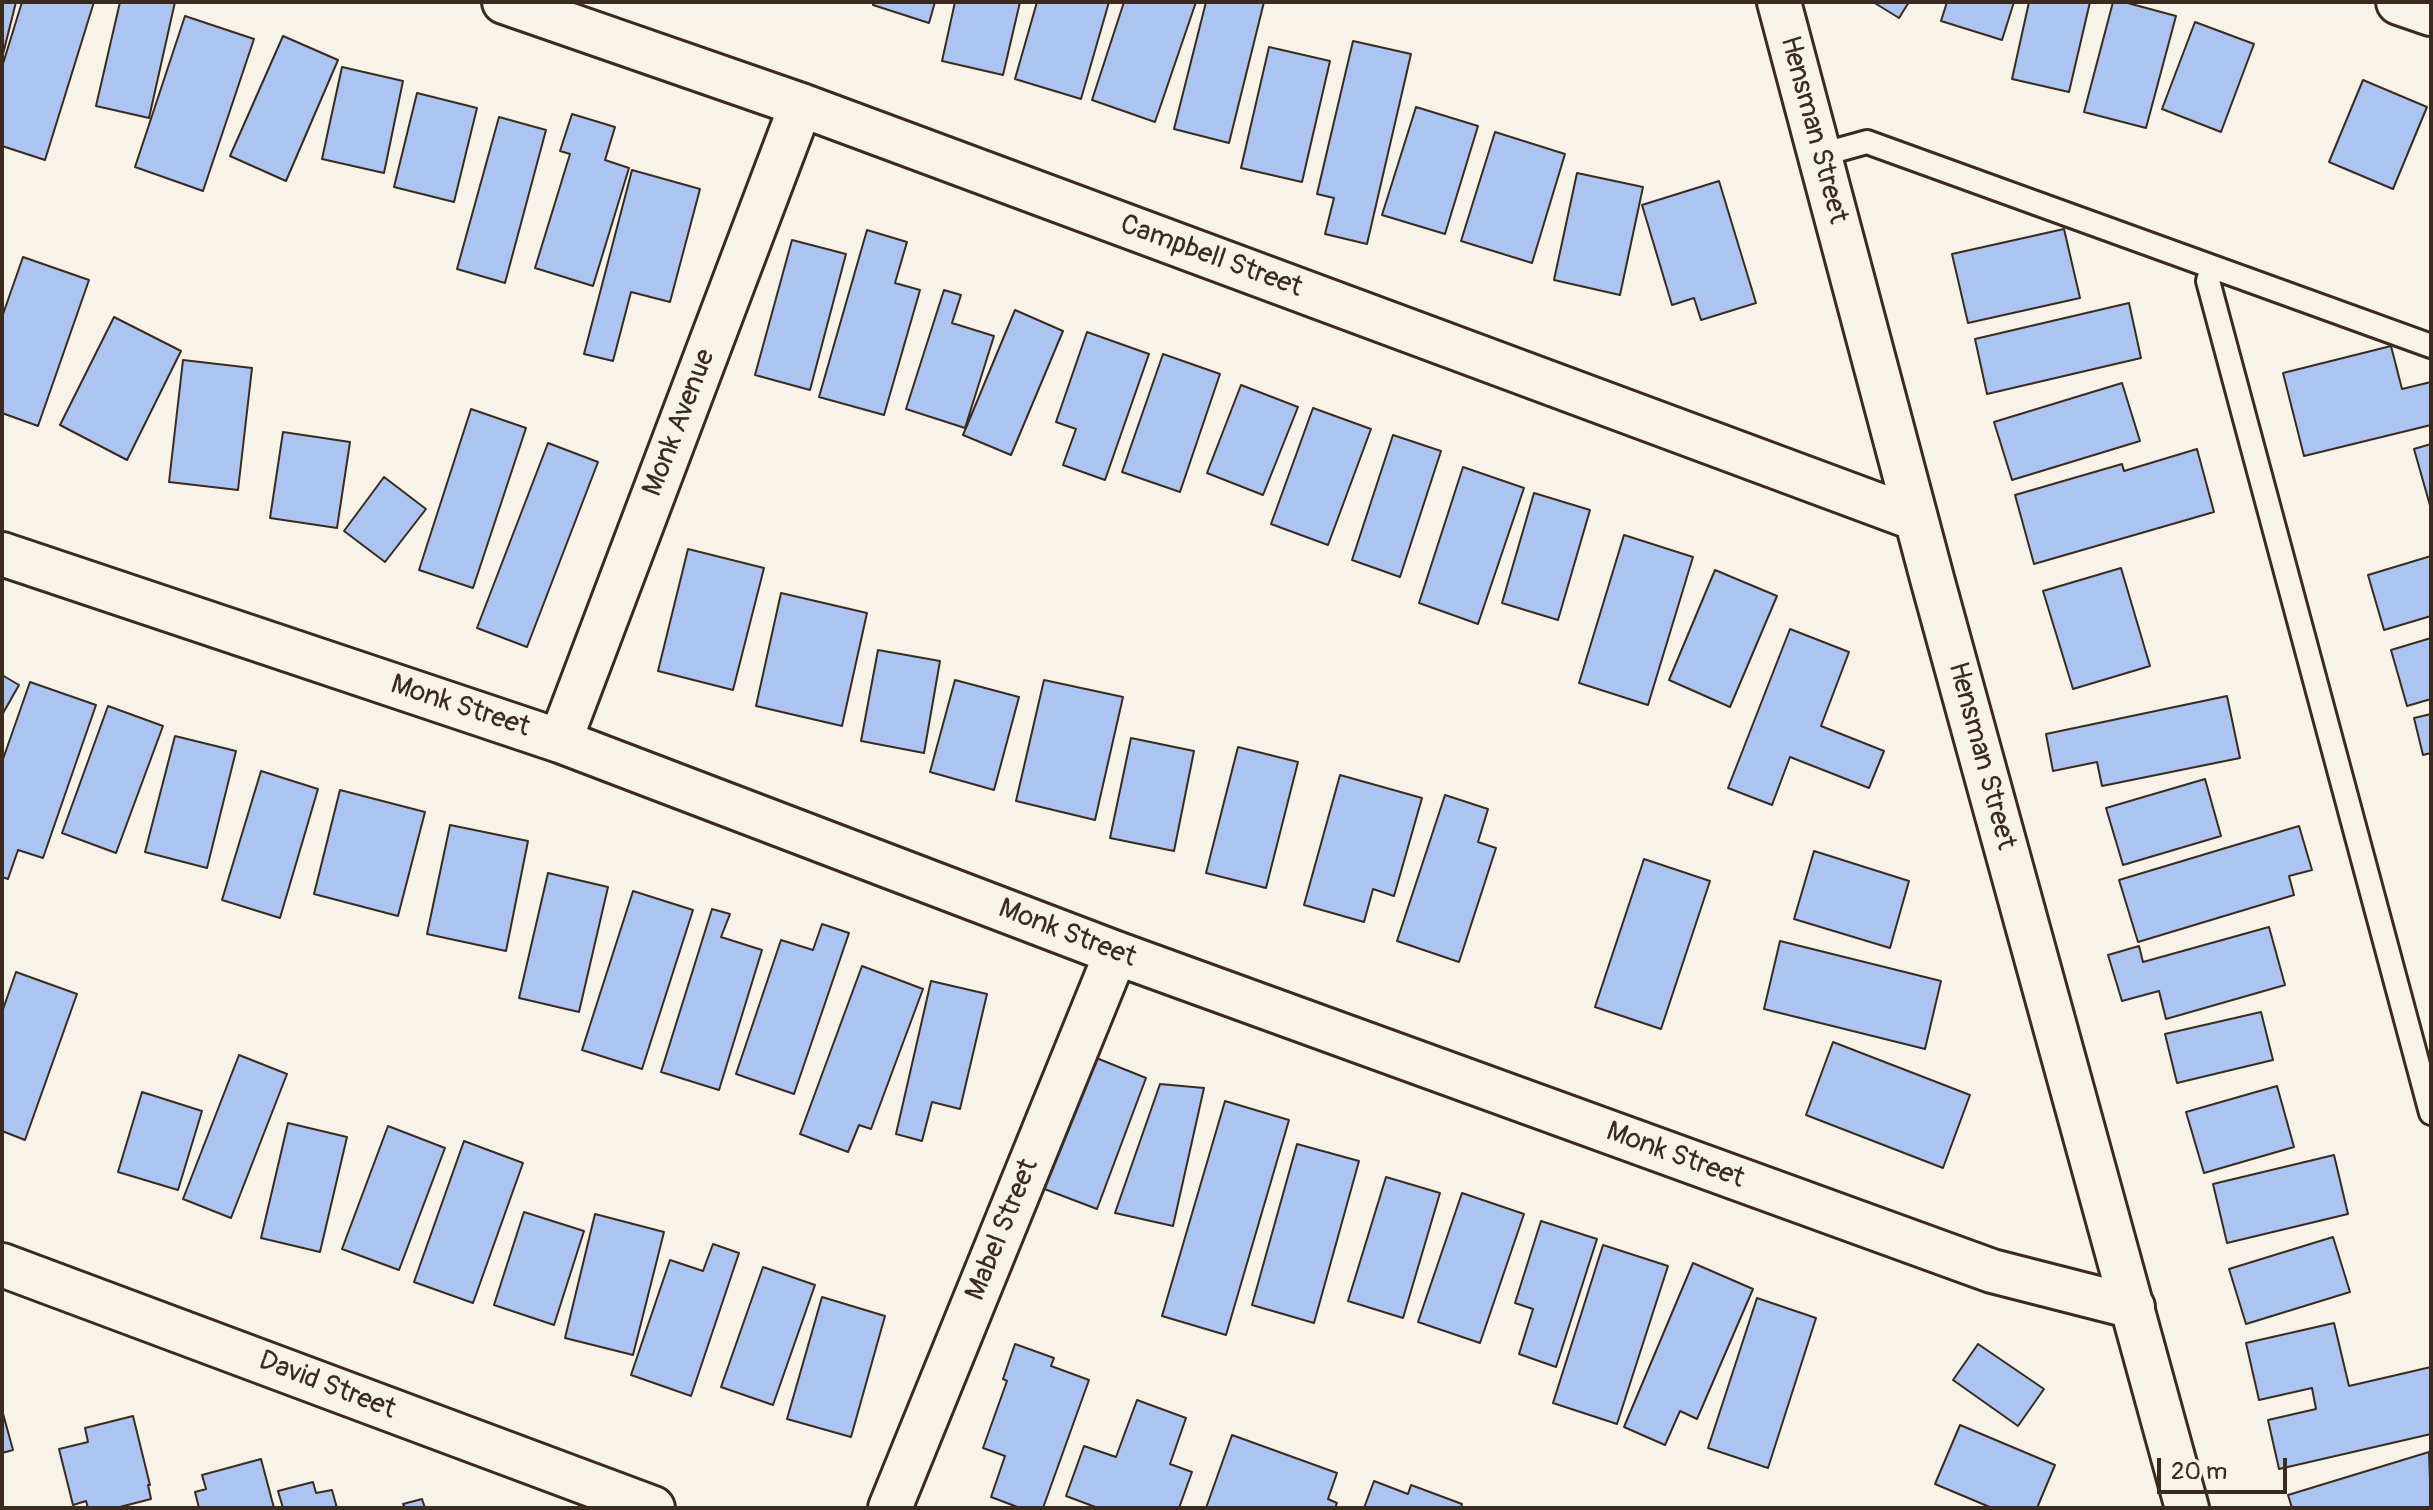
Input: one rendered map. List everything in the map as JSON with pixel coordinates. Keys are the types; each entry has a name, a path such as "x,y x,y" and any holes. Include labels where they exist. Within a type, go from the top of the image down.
{"highway":[{"path":"2399,2 2431,13"}],"street":[{"name":"Campbell Street","path":"504,2 801,105 1916,519"},
{"name":"Hensman Street","path":"1779,2 1916,519 2187,1508"},
{"name":"Monk Avenue","path":"560,741 801,105"},
{"name":"Monk Street","path":"2,554 560,741 1116,953 1992,1271 2133,1307"},
{"name":"Mabel Street","path":"890,1508 1116,953"},
{"name":"David Street","path":"2,1265 653,1508"}],"lane":[{"path":"1820,155 1867,142 2431,346"},
{"path":"2212,267 2208,281 2431,1113"}],"building":[{"path":"2,2 16,2 2,58"},
{"path":"22,2 94,2 45,160 2,146 2,67"},
{"path":"120,2 175,2 149,118 96,106"},
{"path":"873,2 935,2 929,23 873,5"},
{"path":"955,2 1020,2 1003,75 942,61"},
{"path":"1037,2 1109,2 1081,99 1015,79"},
{"path":"1124,2 1196,2 1155,122 1092,100"},
{"path":"1206,2 1264,2 1229,143 1174,129"},
{"path":"1873,2 1909,2 1899,18"},
{"path":"1947,2 2014,2 2002,40 1941,21"},
{"path":"2029,2 2090,2 2069,92 2012,79"},
{"path":"2113,2 2176,16 2146,128 2084,112"},
{"path":"185,16 254,39 203,191 135,167"},
{"path":"2195,22 2254,44 2221,132 2162,109"},
{"path":"283,36 338,60 286,181 230,156"},
{"path":"1353,41 1411,54 1367,244 1325,234 1334,198 1317,194"},
{"path":"1269,47 1330,61 1302,182 1241,168"},
{"path":"342,67 403,81 384,173 322,159"},
{"path":"2363,80 2427,107 2393,189 2329,162"},
{"path":"417,93 477,108 454,202 394,187"},
{"path":"1416,107 1478,126 1445,234 1382,215"},
{"path":"572,114 615,127 605,160 629,168 593,286 535,268 570,154 560,151"},
{"path":"499,117 546,130 505,283 457,269"},
{"path":"1495,132 1565,154 1532,263 1461,241"},
{"path":"632,170 700,189 670,302 631,292 613,361 584,354"},
{"path":"1577,173 1643,187 1620,295 1554,280"},
{"path":"1719,181 1756,303 1701,320 1694,298 1672,305 1642,205"},
{"path":"2064,229 2080,298 1968,323 1952,254"},
{"path":"867,230 907,242 895,283 920,290 884,415 819,397"},
{"path":"792,240 846,254 810,390 755,375"},
{"path":"23,257 89,280 38,426 2,413 2,317"},
{"path":"944,290 961,295 952,323 994,336 965,428 906,409"},
{"path":"2129,303 2141,358 1987,394 1975,339"},
{"path":"1015,310 1063,331 1011,455 963,435"},
{"path":"114,317 181,351 127,460 60,425"},
{"path":"1087,332 1149,354 1105,480 1063,465 1076,429 1056,422"},
{"path":"2391,346 2402,389 2431,382 2431,425 2304,456 2283,373"},
{"path":"1163,354 1220,374 1180,492 1122,472"},
{"path":"183,360 252,368 238,490 169,482"},
{"path":"2122,383 2140,441 2012,480 1994,422"},
{"path":"1241,385 1298,407 1263,495 1207,473"},
{"path":"1313,408 1371,429 1328,545 1271,524"},
{"path":"471,409 526,428 473,588 419,570"},
{"path":"283,432 350,442 337,528 270,518"},
{"path":"1393,435 1441,451 1400,577 1352,560"},
{"path":"548,443 598,462 527,647 477,628"},
{"path":"2431,444 2431,509 2414,449"},
{"path":"2197,449 2214,512 2034,564 2015,495 2122,464 2124,471"},
{"path":"1463,467 1524,488 1478,624 1419,603"},
{"path":"384,477 426,509 385,562 344,531"},
{"path":"1534,493 1590,510 1558,620 1502,603"},
{"path":"1624,535 1693,557 1648,705 1579,683"},
{"path":"688,549 764,568 733,690 658,671"},
{"path":"2431,556 2431,616 2384,630 2368,575"},
{"path":"2121,568 2150,666 2073,689 2043,591"},
{"path":"1715,570 1777,596 1730,707 1669,680"},
{"path":"781,593 867,613 842,726 756,706"},
{"path":"1790,629 1849,652 1821,726 1884,751 1869,788 1790,757 1772,805 1728,788"},
{"path":"2431,638 2431,699 2407,706 2391,650"},
{"path":"878,650 940,661 924,753 861,741"},
{"path":"2,675 19,685 2,715"},
{"path":"955,680 1019,697 994,790 930,772"},
{"path":"1044,680 1123,697 1095,820 1016,801"},
{"path":"30,682 96,705 43,858 18,850 8,879 2,877 2,762"},
{"path":"2227,696 2240,758 2102,786 2097,762 2053,771 2046,734"},
{"path":"108,706 163,726 116,853 62,833"},
{"path":"2431,714 2431,753 2423,755 2414,718"},
{"path":"175,736 236,751 207,868 145,852"},
{"path":"1131,738 1194,751 1174,851 1110,838"},
{"path":"1238,747 1298,762 1266,888 1206,873"},
{"path":"261,771 318,789 280,918 222,900"},
{"path":"1340,775 1422,798 1394,896 1373,889 1364,922 1304,905"},
{"path":"2205,779 2221,836 2123,865 2106,808"},
{"path":"340,790 425,812 398,916 314,894"},
{"path":"1445,795 1488,809 1478,842 1496,848 1459,962 1397,941"},
{"path":"450,825 528,841 506,951 427,934"},
{"path":"2299,826 2312,870 2289,876 2294,895 2138,942 2119,880"},
{"path":"1814,851 1909,881 1890,948 1794,919"},
{"path":"1644,859 1710,881 1661,1029 1595,1007"},
{"path":"548,873 608,887 579,1012 519,998"},
{"path":"633,891 693,910 642,1069 582,1050"},
{"path":"712,909 730,914 721,937 762,950 719,1090 661,1072"},
{"path":"822,924 849,933 794,1094 736,1074 781,940 813,950"},
{"path":"2269,927 2285,985 2166,1019 2159,991 2122,1001 2108,955 2139,946 2143,962"},
{"path":"1780,941 1941,981 1925,1049 1764,1009"},
{"path":"862,966 923,989 871,1129 859,1125 848,1152 800,1134"},
{"path":"16,972 77,994 25,1140 2,1131 2,1012"},
{"path":"931,981 987,994 960,1109 932,1102 922,1141 896,1134"},
{"path":"2261,1012 2273,1060 2177,1083 2165,1034"},
{"path":"1833,1042 1970,1095 1943,1168 1806,1115"},
{"path":"1084,1053 1146,1078 1097,1209 1034,1185"},
{"path":"239,1055 287,1074 231,1218 183,1199"},
{"path":"1160,1084 1204,1088 1173,1226 1115,1213"},
{"path":"2277,1086 2294,1147 2204,1173 2186,1112"},
{"path":"142,1092 202,1111 178,1190 118,1172"},
{"path":"1225,1101 1289,1120 1226,1335 1162,1316"},
{"path":"288,1123 347,1137 320,1252 261,1238"},
{"path":"388,1126 445,1148 399,1270 342,1249"},
{"path":"464,1141 523,1163 473,1303 414,1282"},
{"path":"1297,1144 1359,1161 1314,1323 1252,1305"},
{"path":"2334,1155 2348,1214 2227,1243 2213,1184"},
{"path":"1386,1177 1440,1193 1403,1318 1348,1301"},
{"path":"1462,1193 1524,1214 1480,1343 1418,1322"},
{"path":"524,1212 584,1231 554,1325 494,1305"},
{"path":"595,1214 664,1232 633,1355 565,1338"},
{"path":"1541,1221 1597,1239 1556,1367 1519,1354 1533,1309 1515,1303"},
{"path":"2333,1237 2350,1292 2246,1324 2229,1269"},
{"path":"713,1244 739,1253 691,1396 631,1375 670,1260 703,1271"},
{"path":"1603,1245 1668,1266 1617,1424 1553,1403"},
{"path":"1693,1263 1753,1289 1697,1419 1680,1411 1665,1445 1624,1427"},
{"path":"763,1267 815,1285 773,1405 721,1387"},
{"path":"822,1297 885,1316 851,1437 787,1419"},
{"path":"1757,1298 1816,1318 1768,1468 1708,1448"},
{"path":"2334,1323 2349,1386 2431,1367 2431,1434 2279,1469 2268,1420 2316,1409 2312,1388 2259,1400 2246,1343"},
{"path":"1015,1344 1054,1358 1051,1366 1089,1380 1043,1508 1020,1508 991,1497 1005,1456 983,1448 1007,1381 1003,1379"},
{"path":"1978,1344 2044,1389 2018,1426 1953,1380"},
{"path":"1137,1400 1186,1418 1170,1464 1192,1472 1179,1508 1098,1508 1066,1496 1084,1446 1116,1457"},
{"path":"2,1410 13,1450 2,1453"},
{"path":"133,1416 151,1499 116,1508 88,1508 86,1501 73,1505 59,1449 88,1442 85,1428"},
{"path":"1960,1425 2055,1465 2037,1508 1992,1508 1935,1484"},
{"path":"1232,1435 1337,1473 1328,1499 1337,1503 1335,1508 1206,1508"},
{"path":"2429,1452 2431,1508 2292,1508 2288,1495"},
{"path":"261,1459 274,1508 199,1508 195,1492 206,1489 202,1475"},
{"path":"1374,1481 1408,1494 1411,1485 1462,1504 1461,1508 1364,1508"},
{"path":"313,1482 316,1493 332,1490 337,1508 283,1508 278,1491"},
{"path":"422,1499 425,1508 405,1508 403,1504"}]}
